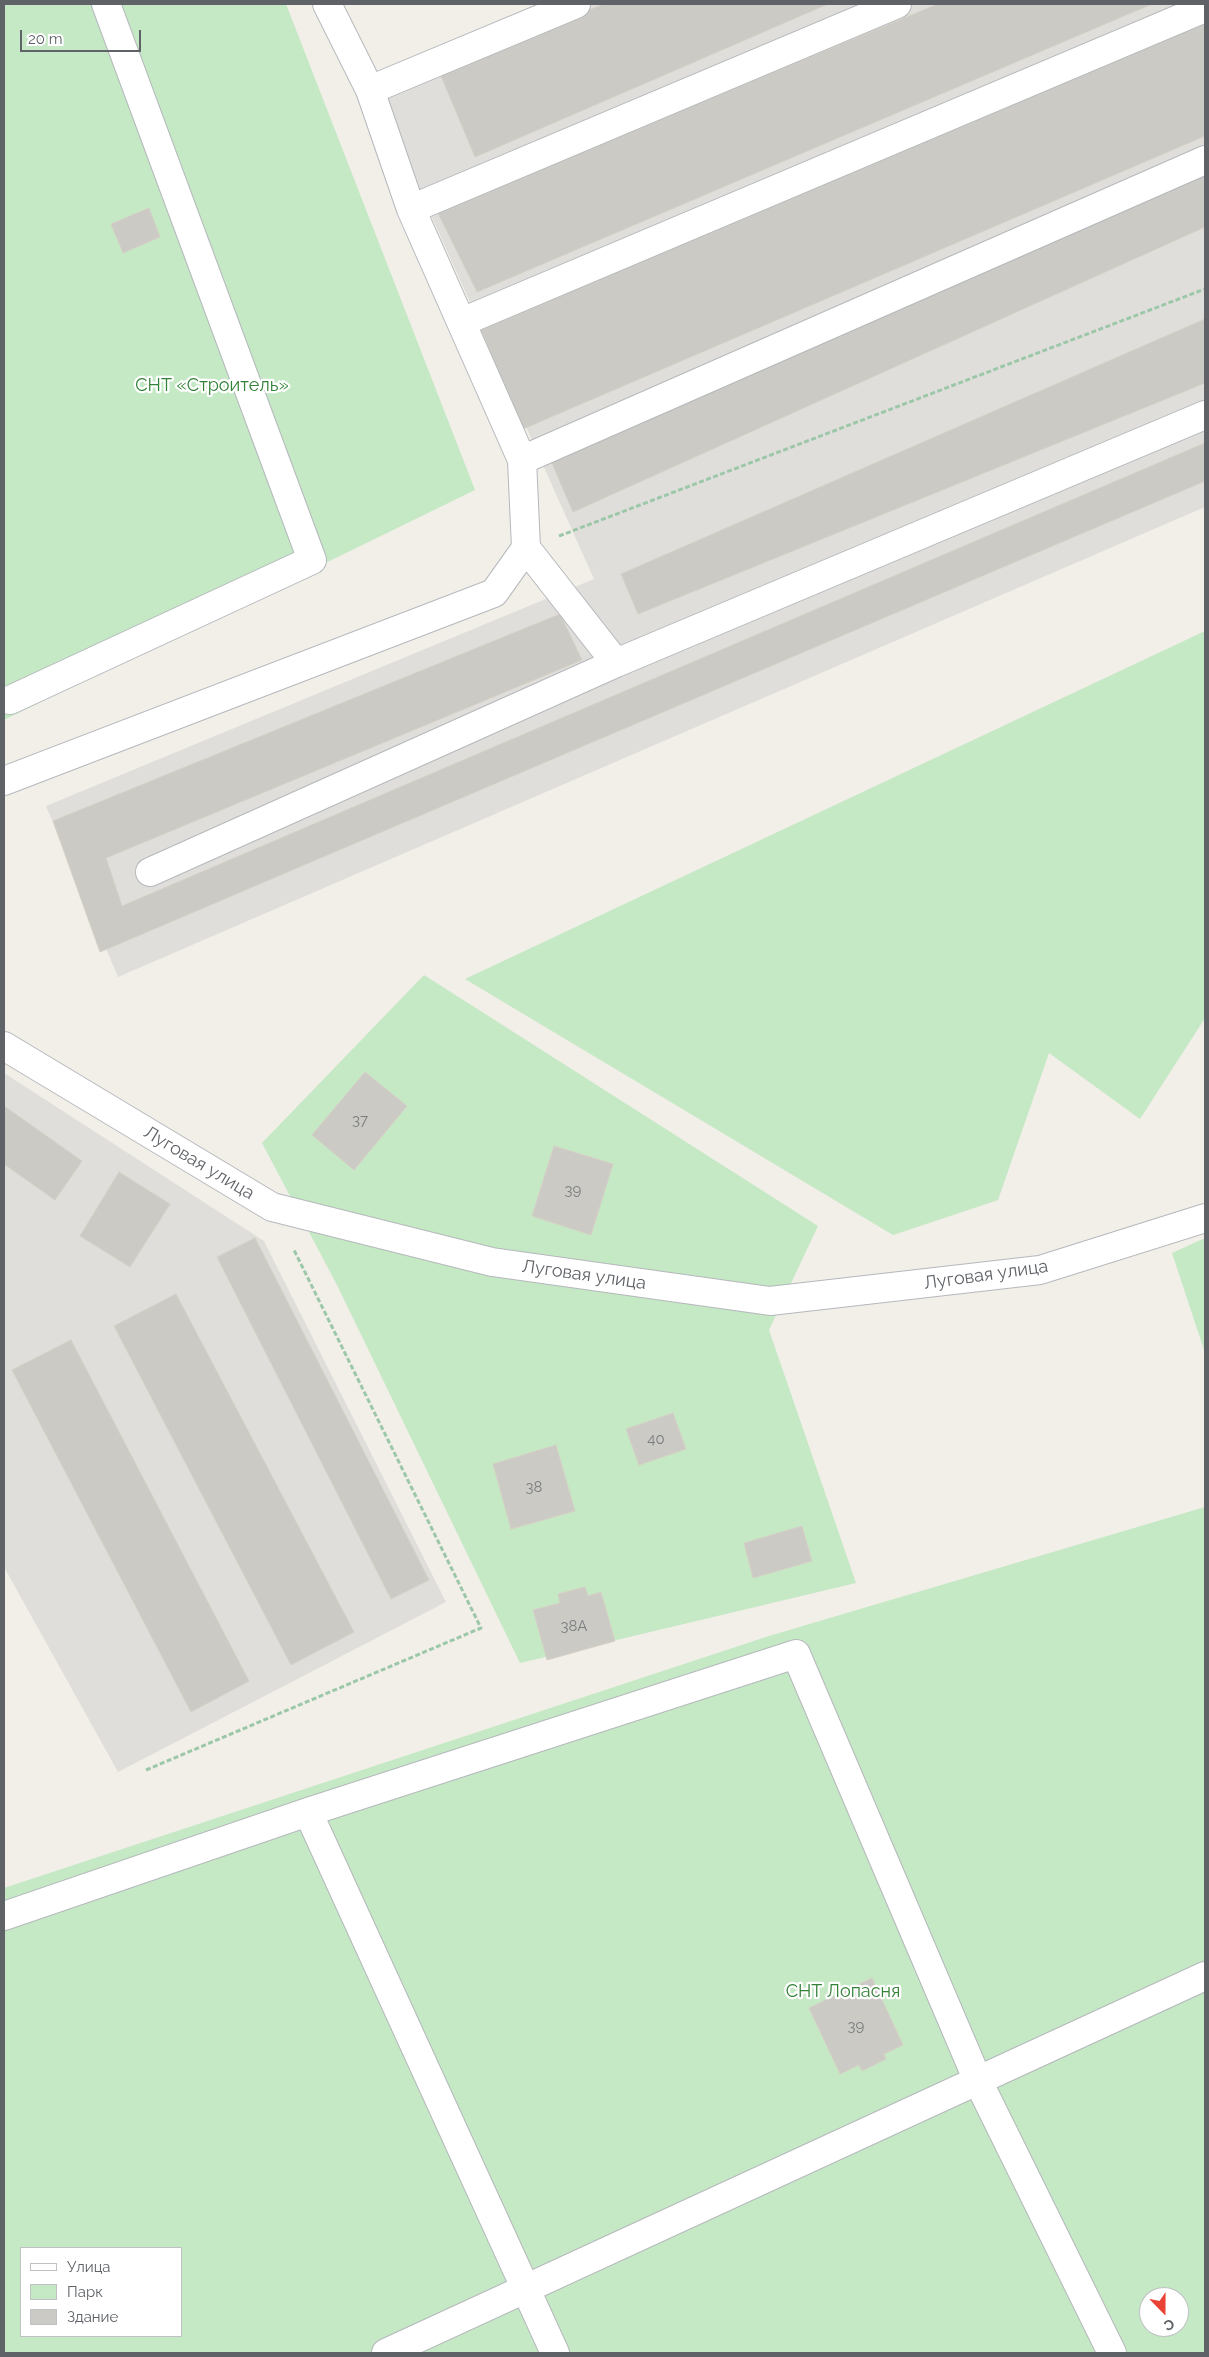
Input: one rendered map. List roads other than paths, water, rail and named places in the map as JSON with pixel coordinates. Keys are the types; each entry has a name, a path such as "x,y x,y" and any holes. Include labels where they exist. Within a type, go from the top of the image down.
{"street":[{"path":"6,695 312,560 106,4"},
{"path":"327,4 370,90 411,209 522,460 526,548 616,663"},
{"path":"370,90 576,4"},
{"path":"411,209 897,4"},
{"path":"462,322 1205,8"},
{"path":"522,460 1205,160"},
{"path":"150,872 616,663 1205,414"},
{"path":"4,781 494,593 526,548"},
{"name":"Луговая улица","path":"4,1046 272,1207 492,1262 770,1301 1040,1270 1205,1218"},
{"path":"4,1916 308,1812 796,1654 978,2081 1112,2353"},
{"path":"308,1812 524,2289 555,2353"},
{"path":"386,2353 1205,1976"}],"park label":[{"name":"СНТ «Строитель»","path":"212,386"},
{"name":"СНТ Лопасня","path":"843,1992"}]}
